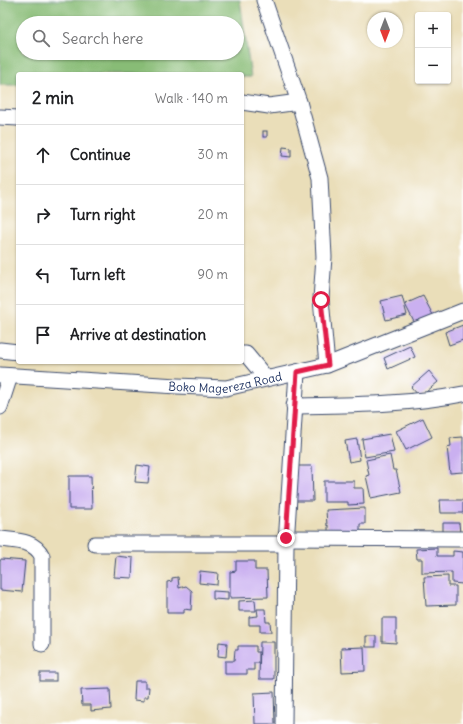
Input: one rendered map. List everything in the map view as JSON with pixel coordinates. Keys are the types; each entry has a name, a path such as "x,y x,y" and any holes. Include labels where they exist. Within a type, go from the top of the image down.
{"street":[{"path":"264,0 299,102 320,178 324,257 321,300 328,365"},
{"path":"244,102 270,106 299,102"},
{"path":"0,116 16,118"},
{"name":"Boko Magereza Road","path":"5,376 226,388 328,365 463,311"},
{"path":"0,350 16,352"},
{"path":"244,354 246,354 266,378"},
{"path":"284,724 286,541 297,372"},
{"path":"0,407 5,376"},
{"path":"294,406 349,405 442,398 463,394"},
{"path":"0,539 31,544 38,549 42,556 42,644"},
{"path":"95,544 463,539"}],"green space":[{"path":"0,0 240,0 242,16 16,16 16,60 244,60 244,28 251,77 244,77 244,72 16,72 16,85 0,85"}],"building":[{"path":"263,131 267,131 267,137 263,137"},
{"path":"283,147 291,148 291,157 282,156"},
{"path":"402,296 407,315 386,320 381,301"},
{"path":"423,296 433,315 415,324 405,304"},
{"path":"463,325 463,340 449,345 445,332"},
{"path":"410,346 415,357 388,369 384,358"},
{"path":"429,371 438,382 420,397 411,387"},
{"path":"423,418 432,437 406,450 396,431"},
{"path":"390,434 394,452 365,457 362,439"},
{"path":"463,437 463,472 450,473 447,447 451,446 450,438"},
{"path":"357,439 360,460 349,462 345,441"},
{"path":"390,455 393,470 396,470 401,492 371,498 366,476 369,475 366,460"},
{"path":"137,465 150,467 148,483 135,482"},
{"path":"292,466 312,466 313,501 293,501"},
{"path":"69,476 91,476 92,509 69,509"},
{"path":"324,481 354,481 354,488 363,488 364,504 348,505 348,502 324,502"},
{"path":"440,500 463,500 463,513 441,513"},
{"path":"365,508 365,524 360,524 360,536 328,534 326,510"},
{"path":"443,523 459,523 460,533 443,534"},
{"path":"437,548 437,556 453,556 453,551 463,552 463,584 452,583 452,572 422,573 422,559 417,559 416,549"},
{"path":"116,556 133,558 132,578 114,577"},
{"path":"1,559 25,561 22,592 0,590"},
{"path":"236,561 255,561 255,570 267,570 268,597 230,598 230,572 236,571"},
{"path":"200,571 218,573 217,585 199,583"},
{"path":"448,576 448,586 456,586 456,605 426,606 424,577"},
{"path":"178,577 179,588 186,586 192,591 191,610 184,609 184,613 167,613 167,582 172,581 172,578"},
{"path":"213,591 228,592 228,600 213,599"},
{"path":"255,600 256,611 239,611 239,601"},
{"path":"257,609 265,609 266,622 270,622 271,632 260,632 260,625 249,625 249,617 258,616"},
{"path":"382,618 396,618 396,643 382,642"},
{"path":"366,636 376,636 376,647 366,647"},
{"path":"219,642 227,643 226,657 218,656"},
{"path":"260,642 274,642 274,679 259,679"},
{"path":"238,646 256,646 256,652 259,652 259,663 254,663 254,670 247,670 247,674 225,674 225,661 234,661 235,650 238,650"},
{"path":"364,647 365,671 342,672 341,648"},
{"path":"40,673 56,673 56,681 40,681"},
{"path":"135,681 145,681 145,687 149,687 148,697 144,697 144,701 134,700"},
{"path":"110,689 111,709 91,711 91,705 82,705 81,690"},
{"path":"274,692 275,724 255,724 254,693"}],"route":[{"path":"286,538 297,372 328,365 321,300"}]}
